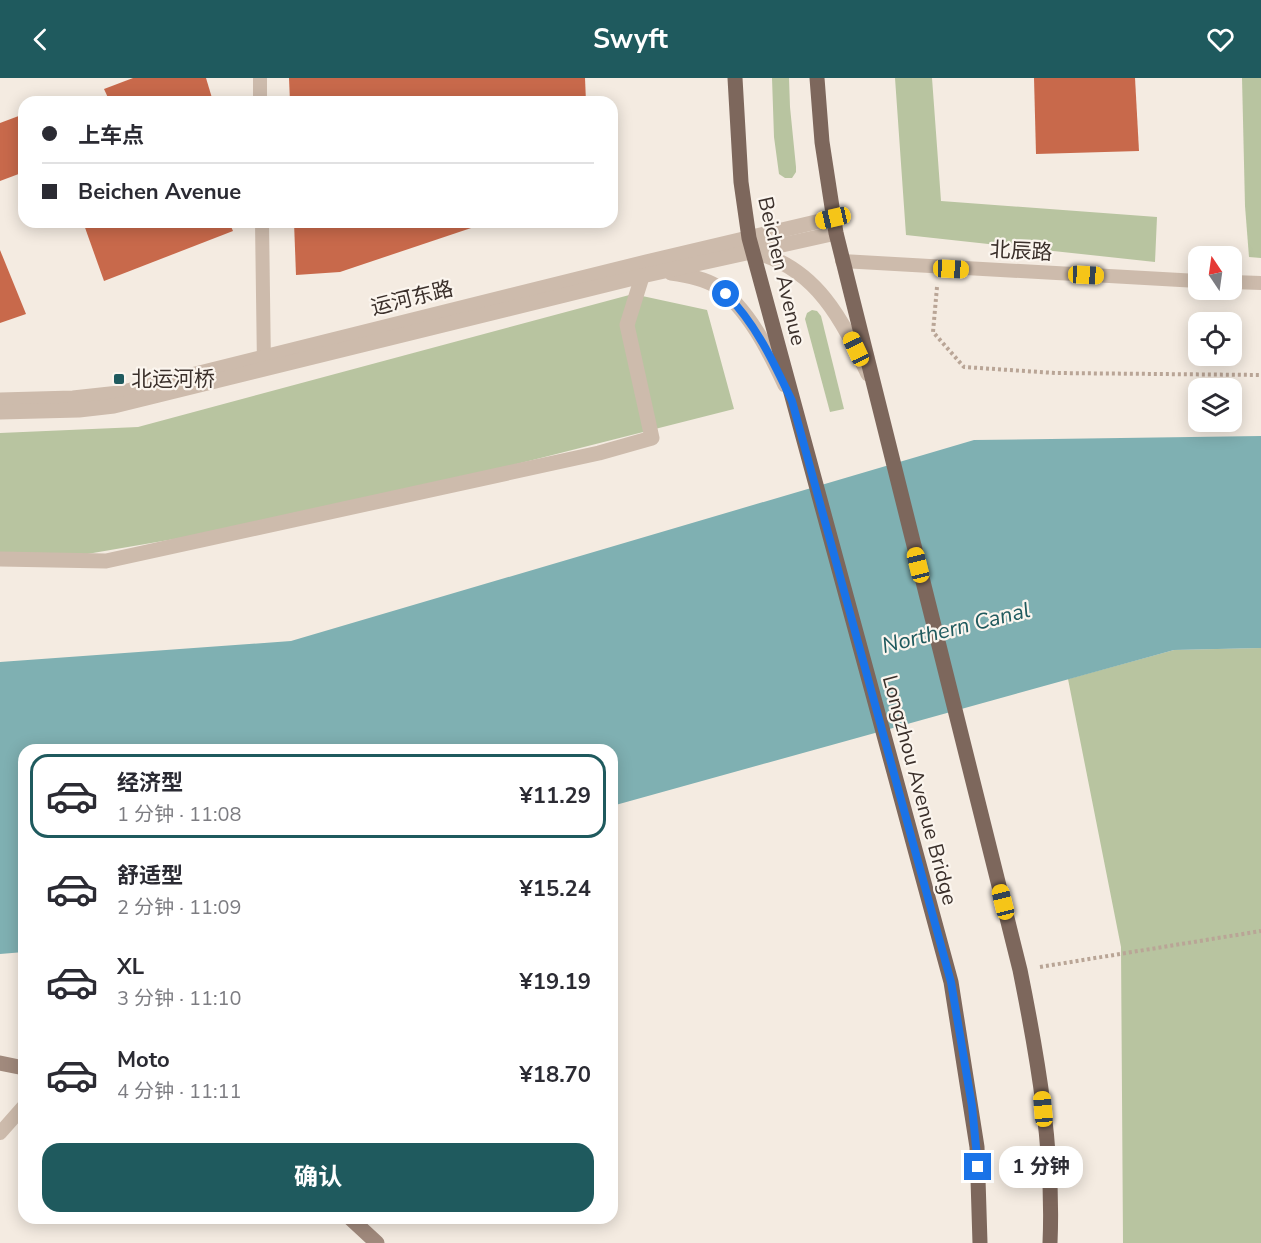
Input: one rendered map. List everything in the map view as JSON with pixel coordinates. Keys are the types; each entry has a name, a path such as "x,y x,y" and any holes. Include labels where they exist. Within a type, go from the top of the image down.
{"main road":[{"name":"Beichen Avenue","path":"735,78 741,182 751,245 792,401"},
{"path":"817,78 822,142 834,226 1020,970 1032,1029 1041,1089 1048,1168 1050,1243"},
{"name":"Longzhou Avenue Bridge","path":"792,401 951,982 977,1147 981,1243"},
{"path":"0,1064 18,1067"},
{"path":"356,1224 377,1243"}],"street":[{"path":"662,272 751,245 834,226"},
{"path":"751,245 798,271 831,305 844,325 873,385"},
{"name":"运河东路","path":"0,400 73,398 119,393 264,362 644,269 676,255 751,245"},
{"path":"0,559 106,561 599,453 652,438 627,325 644,269 706,281 730,299 745,316 764,346 792,401"},
{"path":"0,412 79,410 114,406 166,394 264,362"}],"lane":[{"path":"260,78 260,96"},
{"path":"262,228 264,362"},
{"name":"北辰路","path":"842,261 1188,279"},
{"path":"1242,283 1261,284"},
{"path":"0,1133 18,1113"}],"path":[{"path":"939,267 933,332 964,368 1055,373 1261,375"},
{"path":"1020,970 1261,931"}],"green space":[{"path":"772,78 789,78 796,167 792,178 785,178 779,174 774,137"},
{"path":"895,78 932,78 941,201 1157,217 1155,262 906,235"},
{"path":"1242,78 1261,78 1261,258 1249,257 1245,206"},
{"path":"633,294 707,310 734,409 315,515 58,559 0,556 0,433 138,427"},
{"path":"812,310 817,311 821,316 844,409 830,412 805,319 807,313"},
{"path":"1261,648 1261,1243 1123,1243 1121,947 1068,679 1174,650"}],"water":[{"name":"Northern Canal","path":"1261,436 1261,648 1174,650 618,804 618,744 18,744 18,952 0,954 0,662 291,641 974,440"}],"building":[{"path":"133,78 206,78 211,96 107,96 104,89"},
{"path":"289,78 585,78 586,96 290,96"},
{"path":"1034,78 1135,78 1139,151 1036,154"},
{"path":"18,116 18,174 0,181 0,123"},
{"path":"85,228 232,228 233,231 104,281"},
{"path":"294,228 471,228 340,272 296,275"},
{"path":"0,250 26,314 0,323"}],"place":[{"name":"北运河桥","path":"119,379"}],"route":[{"path":"726,294 745,316 764,346 792,401 951,982 972,1106 978,1167"}]}
